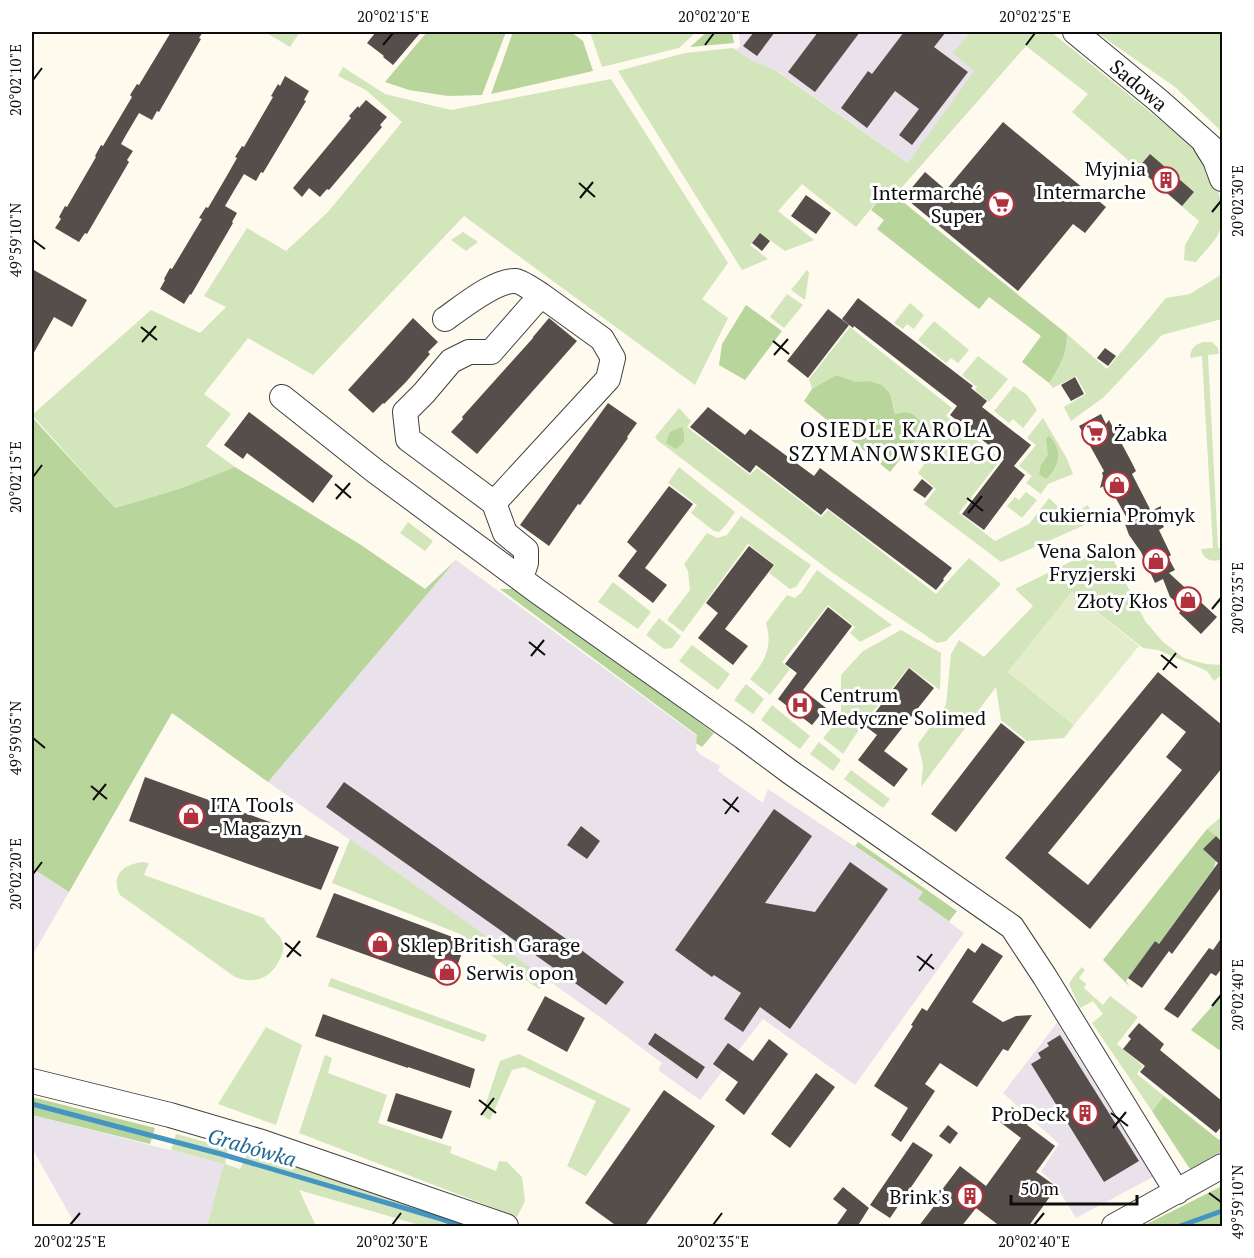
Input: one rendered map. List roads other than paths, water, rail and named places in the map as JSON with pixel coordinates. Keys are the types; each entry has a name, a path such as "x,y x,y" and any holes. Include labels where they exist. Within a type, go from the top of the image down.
{"street":[{"name":"Sadowa","path":"1075,32 1159,101 1222,157"},
{"name":"Sadowa","path":"1202,140 1215,160 1222,179"},
{"path":"445,319 488,289 516,281 541,295 602,339 613,358 608,379 494,503"},
{"path":"521,578 526,563 526,550 506,533 494,503 408,439 405,412 451,361 469,352 491,352 541,295"},
{"path":"282,397 375,471 627,656 1012,927 1177,1192"},
{"path":"32,1081 170,1115 262,1142 506,1227"},
{"path":"1114,1227 1222,1166"}],"waterway":[{"name":"Grabówka","path":"32,1104 221,1154 461,1226"},
{"name":"Grabówka","path":"1180,1226 1222,1211"}],"place":[{"name":"Myjnia Intermarche","path":"1166,180"},
{"name":"Intermarché Super","path":"1001,204"},
{"name":"Żabka","path":"1095,433"},
{"name":"cukiernia Promyk","path":"1117,485"},
{"name":"Vena Salon Fryzjerski","path":"1156,561"},
{"name":"Złoty Kłos","path":"1188,600"},
{"name":"Centrum Medyczne Solimed","path":"800,705"},
{"name":"ITA Tools - Magazyn","path":"191,816"},
{"name":"Sklep British Garage","path":"380,944"},
{"name":"Serwis opon","path":"447,972"},
{"name":"ProDeck","path":"1085,1113"},
{"name":"Brink's","path":"970,1196"}],"district":[{"name":"OSIEDLE KAROLA SZYMANOWSKIEGO","path":"896,441"}]}
